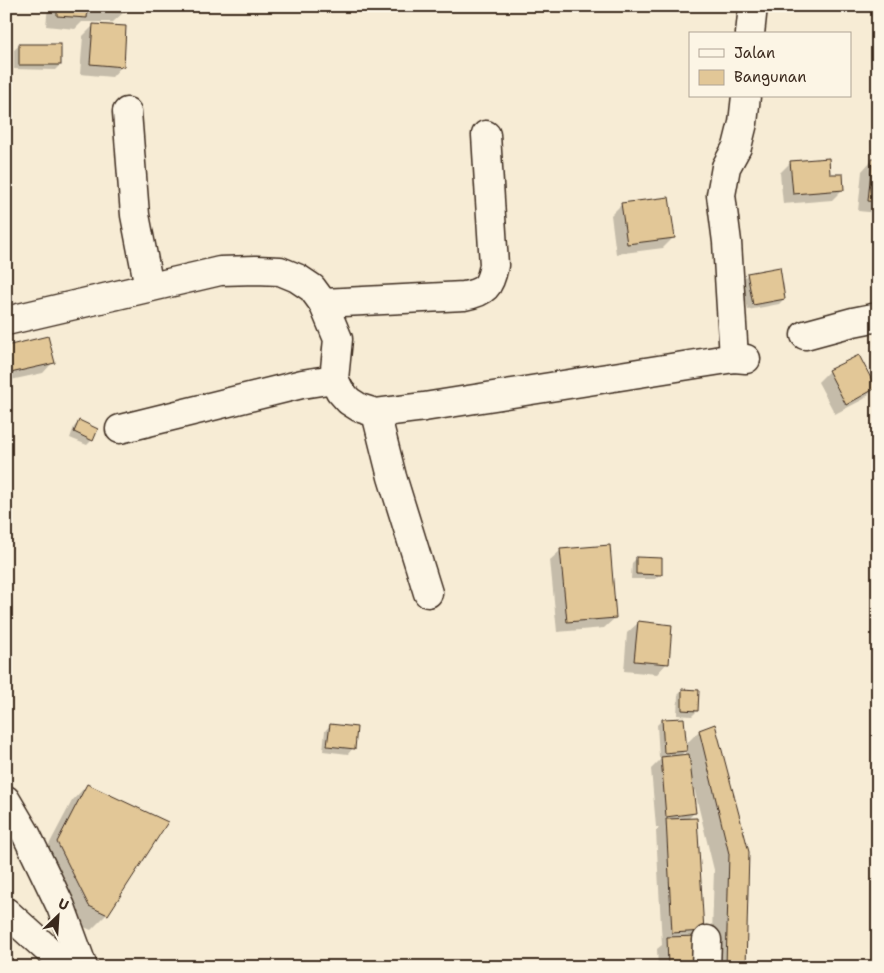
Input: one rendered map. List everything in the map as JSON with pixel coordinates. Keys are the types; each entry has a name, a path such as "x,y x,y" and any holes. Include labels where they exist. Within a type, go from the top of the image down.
{"street":[{"path":"750,32 753,6"},
{"path":"6,322 220,271 280,271 298,278 312,288 323,303 338,339 334,378 340,391 349,401 360,408 376,413 740,359 721,196 726,167 737,147 744,122 746,98"},
{"path":"126,112 135,216 149,287"},
{"path":"323,303 464,296 478,293 487,286 494,265 486,135"},
{"path":"805,335 878,317"},
{"path":"120,429 302,384 334,378"},
{"path":"376,413 392,477 428,592"},
{"path":"6,800 26,834 61,907 82,967"},
{"path":"6,912 67,967"}],"building":[{"path":"57,6 88,6 87,18 57,16"},
{"path":"94,6 125,6 125,12 94,11"},
{"path":"93,24 126,26 124,67 90,64"},
{"path":"19,44 61,44 61,65 19,65"},
{"path":"829,158 830,174 843,174 844,190 793,194 790,161"},
{"path":"872,159 878,159 878,202 868,201"},
{"path":"669,197 675,238 627,244 621,203"},
{"path":"780,267 785,299 753,305 747,273"},
{"path":"48,336 55,363 6,374 6,346"},
{"path":"859,355 876,388 846,405 828,370"},
{"path":"79,420 98,429 93,441 74,432"},
{"path":"610,545 616,618 567,622 560,549"},
{"path":"636,557 662,558 662,575 636,574"},
{"path":"638,621 672,625 669,664 634,661"},
{"path":"682,689 699,690 698,711 682,710"},
{"path":"684,718 687,751 664,753 662,719"},
{"path":"330,724 357,727 355,749 327,746"},
{"path":"715,724 749,852 746,967 726,967 729,854 699,730"},
{"path":"689,754 696,813 666,817 661,757"},
{"path":"87,784 168,822 108,915 89,906 57,842"},
{"path":"697,818 704,931 672,933 666,819"},
{"path":"698,936 699,967 668,967 667,937"}]}
